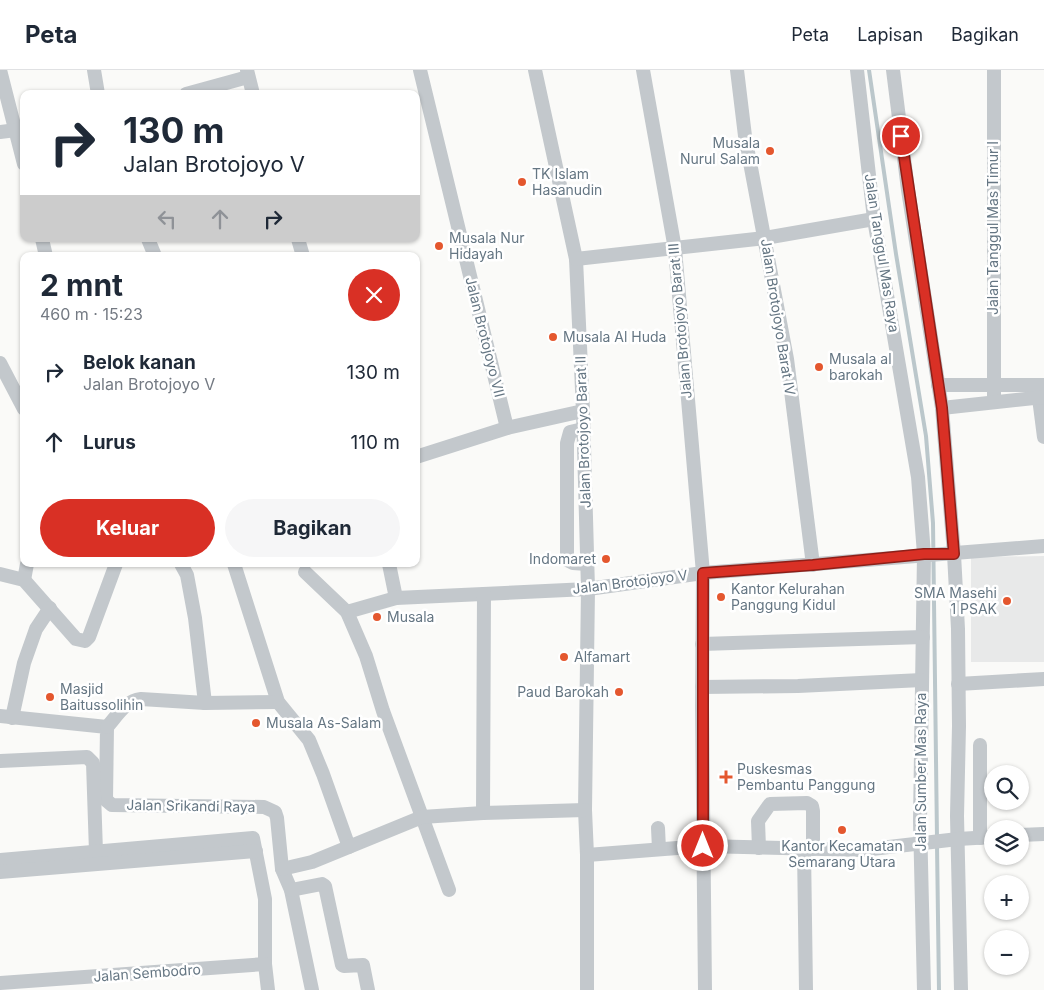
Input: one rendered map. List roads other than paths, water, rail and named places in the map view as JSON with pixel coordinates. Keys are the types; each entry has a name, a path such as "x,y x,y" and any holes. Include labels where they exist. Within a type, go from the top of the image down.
{"street":[{"path":"0,70 19,129 0,132"},
{"path":"94,70 97,90"},
{"name":"Jalan Brotojoyo VII","path":"420,70 507,428"},
{"name":"Jalan Brotojoyo Barat II","path":"535,70 576,259 588,589 585,810 587,990"},
{"name":"Jalan Brotojoyo Barat III","path":"643,70 675,249 703,573 703,846 706,990"},
{"name":"Jalan Brotojoyo Barat IV","path":"738,70 738,86 745,136 786,359 813,565"},
{"name":"Jalan Tanggul Mas Raya","path":"858,70 874,220 918,478 926,554"},
{"path":"893,70 908,190 942,408 958,684 956,839 961,990"},
{"name":"Jalan Tanggul Mas Timur I","path":"994,70 994,402"},
{"path":"198,90 248,73 252,90"},
{"path":"576,259 765,238 874,220"},
{"path":"0,363 20,401"},
{"path":"938,385 993,385 1042,393"},
{"path":"942,408 994,402 1042,393"},
{"path":"1042,393 1044,437"},
{"path":"420,456 507,428 582,412"},
{"path":"583,429 570,432 567,443 568,560 573,563 587,564"},
{"name":"Jalan Brotojoyo V","path":"347,612 396,598 588,589 703,573 1044,546"},
{"name":"Jalan Sumber Mas Raya","path":"924,990 922,680 926,554"},
{"path":"24,580 26,567"},
{"path":"0,574 24,580 76,639 85,640 115,567"},
{"path":"183,567 187,575 195,618 205,703"},
{"path":"235,567 278,702 308,740 323,774 348,847"},
{"path":"390,567 396,598"},
{"path":"306,572 347,612 366,656 383,711 449,890"},
{"path":"483,813 484,594"},
{"path":"50,608 36,629 19,684 6,717 107,727 128,703 133,700 205,703 278,702"},
{"path":"702,644 923,637"},
{"path":"958,684 1044,679"},
{"path":"702,687 798,686 922,680"},
{"name":"Jalan Srikandi Raya","path":"107,727 106,800 108,803 112,805 264,807 275,812 282,869 291,890 312,990"},
{"path":"980,745 985,820"},
{"path":"0,761 87,757 93,763 96,852"},
{"path":"760,848 758,821 770,804 807,803 812,806 808,849 806,990"},
{"path":"282,869 312,862 422,817 585,810"},
{"path":"658,828 659,849"},
{"path":"1029,835 1044,834"},
{"path":"587,855 703,846 863,850 984,837"},
{"path":"0,860 96,852 254,845"},
{"path":"0,872 254,845"},
{"path":"254,845 265,899 265,964 268,990"},
{"path":"291,890 322,884 325,886 342,965 364,965 368,990"},
{"name":"Jalan Sembodro","path":"0,983 265,964"}],"waterway":[{"path":"869,70 896,254 926,436 933,523 937,838"},
{"path":"937,845 939,990"}],"place":[{"name":"Musala Nurul Salam","path":"770,151"},
{"name":"TK Islam Hasanudin","path":"522,182"},
{"name":"Musala Nur Hidayah","path":"439,246"},
{"name":"Musala Al Huda","path":"553,337"},
{"name":"Musala al barokah","path":"819,367"},
{"name":"Indomaret","path":"606,559"},
{"name":"Kantor Kelurahan Panggung Kidul","path":"721,597"},
{"name":"SMA Masehi 1 PSAK","path":"1007,601"},
{"name":"Musala","path":"377,617"},
{"name":"Alfamart","path":"564,657"},
{"name":"Paud Barokah","path":"619,692"},
{"name":"Masjid Baitussolihin","path":"50,697"},
{"name":"Musala As-Salam","path":"256,723"},
{"name":"Puskesmas Pembantu Panggung","path":"726,777"},
{"name":"Kantor Kecamatan Semarang Utara","path":"842,830"}]}
